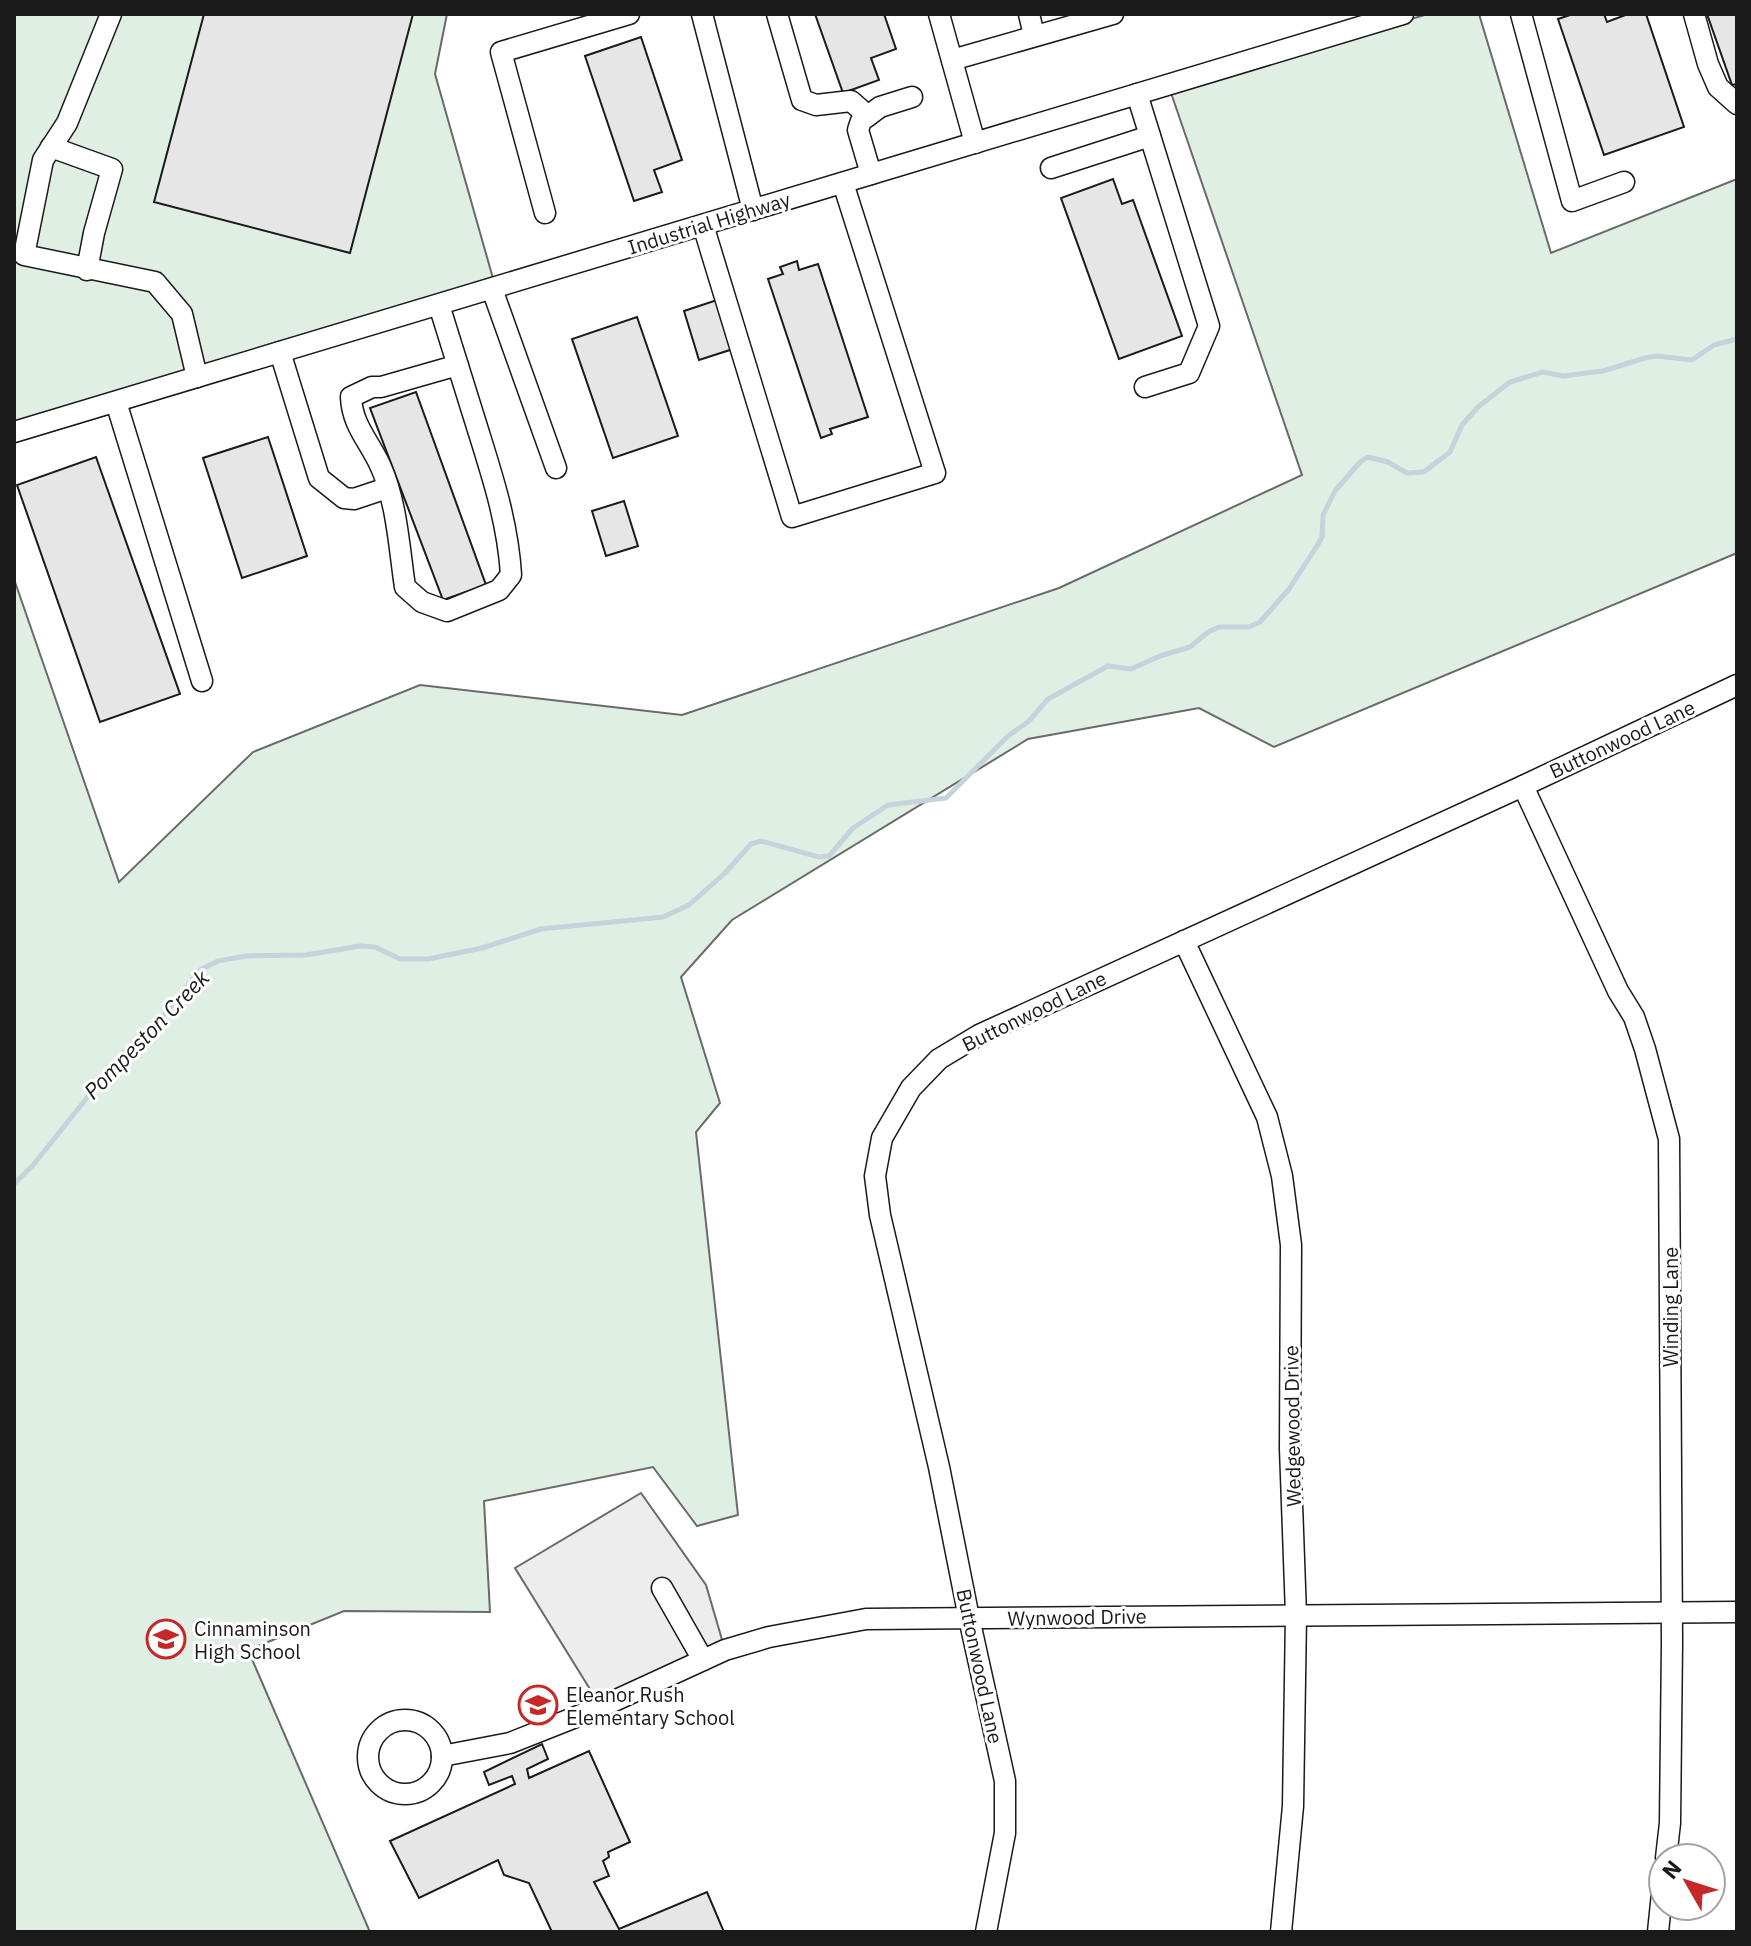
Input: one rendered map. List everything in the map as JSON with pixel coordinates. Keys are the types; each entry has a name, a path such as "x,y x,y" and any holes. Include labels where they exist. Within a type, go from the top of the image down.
{"street":[{"path":"111,14 67,123 43,160 24,255 155,282 182,314 197,377"},
{"path":"545,213 501,52 629,14"},
{"path":"702,14 753,210"},
{"path":"777,14 802,100 816,105 851,101 868,116"},
{"path":"939,14 975,143"},
{"path":"1029,14 1034,35"},
{"path":"952,60 1113,14"},
{"name":"Industrial Highway","path":"14,432 1403,14"},
{"path":"1521,14 1572,201 1624,182"},
{"path":"1694,14 1718,87 1737,104"},
{"path":"1137,94 1209,326 1189,373 1145,387"},
{"path":"871,174 858,130 861,121 880,107 912,97"},
{"path":"1051,168 1150,136"},
{"path":"51,147 112,169 87,270"},
{"path":"703,225 792,517 935,473 843,183"},
{"path":"492,289 556,468"},
{"path":"439,305 458,365 498,495 509,547 511,575 499,590 447,611 422,602 405,587 395,515 380,466 357,427 351,397 372,387 458,365"},
{"path":"280,352 319,478 344,498 354,499 387,488"},
{"path":"116,402 202,681"},
{"name":"Buttonwood Lane","path":"986,1932 1005,1833 1005,1781 939,1467 880,1215 875,1176 882,1138 911,1088 939,1059 979,1035 1737,685"},
{"name":"Winding Lane","path":"1523,786 1618,991 1634,1017 1669,1139 1671,1612 1668,1842"},
{"name":"Wedgewood Drive","path":"1184,941 1267,1117 1282,1176 1291,1245 1290,1448 1296,1615 1293,1806 1281,1932"},
{"path":"662,1588 703,1660"},
{"name":"Wynwood Drive","path":"442,1756 510,1743 601,1707 703,1660 769,1637 866,1619 1737,1612"}],"green space":[{"path":"14,14 447,14 435,74 498,296 14,443"},
{"path":"1428,14 1479,14 1551,253 1737,179 1737,553 1274,747 1199,708 1028,739 732,920 681,977 720,1103 696,1132 738,1515 697,1526 653,1467 484,1501 490,1612 344,1611 248,1650 370,1932 14,1932 14,579 119,882 253,752 420,685 682,715 1059,588 1302,475 1170,90"}],"shaded area":[{"path":"641,1493 706,1585 725,1650 601,1707 515,1568"}],"building":[{"path":"204,14 413,14 350,253 154,202"},
{"path":"815,14 884,14 896,49 871,58 879,80 843,93"},
{"path":"1573,14 1604,14 1607,22 1628,14 1646,14 1684,127 1604,155 1558,19"},
{"path":"1707,14 1737,14 1737,84 1732,85"},
{"path":"641,37 682,160 654,170 662,192 634,201 585,56"},
{"path":"1113,179 1122,204 1133,200 1182,336 1119,359 1061,198"},
{"path":"797,261 799,270 818,264 868,417 830,429 832,434 821,438 768,279 783,274 780,267"},
{"path":"717,300 733,349 699,360 684,311"},
{"path":"637,317 678,436 613,458 572,339"},
{"path":"416,392 486,585 443,600 370,408"},
{"path":"268,437 307,556 242,578 203,458"},
{"path":"96,457 180,694 100,722 17,485"},
{"path":"624,501 638,546 606,556 592,511"},
{"path":"542,1744 548,1759 527,1769 529,1778 589,1751 630,1842 608,1852 609,1857 603,1861 609,1876 594,1882 619,1929 707,1892 724,1932 552,1932 529,1883 504,1875 498,1860 419,1898 390,1841 515,1784 512,1776 489,1785 484,1772"}],"waterway":[{"name":"Pompeston Creek","path":"14,1184 34,1164 122,1054 164,1015 200,970 218,961 246,956 306,955 360,946 375,947 400,959 428,959 482,948 541,929 663,917 689,905 724,874 751,844 761,841 819,857 829,856 853,828 888,805 946,798 1008,736 1029,721 1048,699 1108,666 1131,669 1190,647 1219,627 1249,627 1260,622 1289,589 1317,546 1322,537 1323,515 1335,491 1368,457 1388,462 1407,473 1424,472 1450,452 1462,425 1478,407 1510,382 1543,372 1563,376 1603,371 1657,356 1692,360 1714,345 1737,339"}],"place":[{"name":"Cinnaminson High School","path":"166,1639"},
{"name":"Eleanor Rush Elementary School","path":"538,1705"}]}
